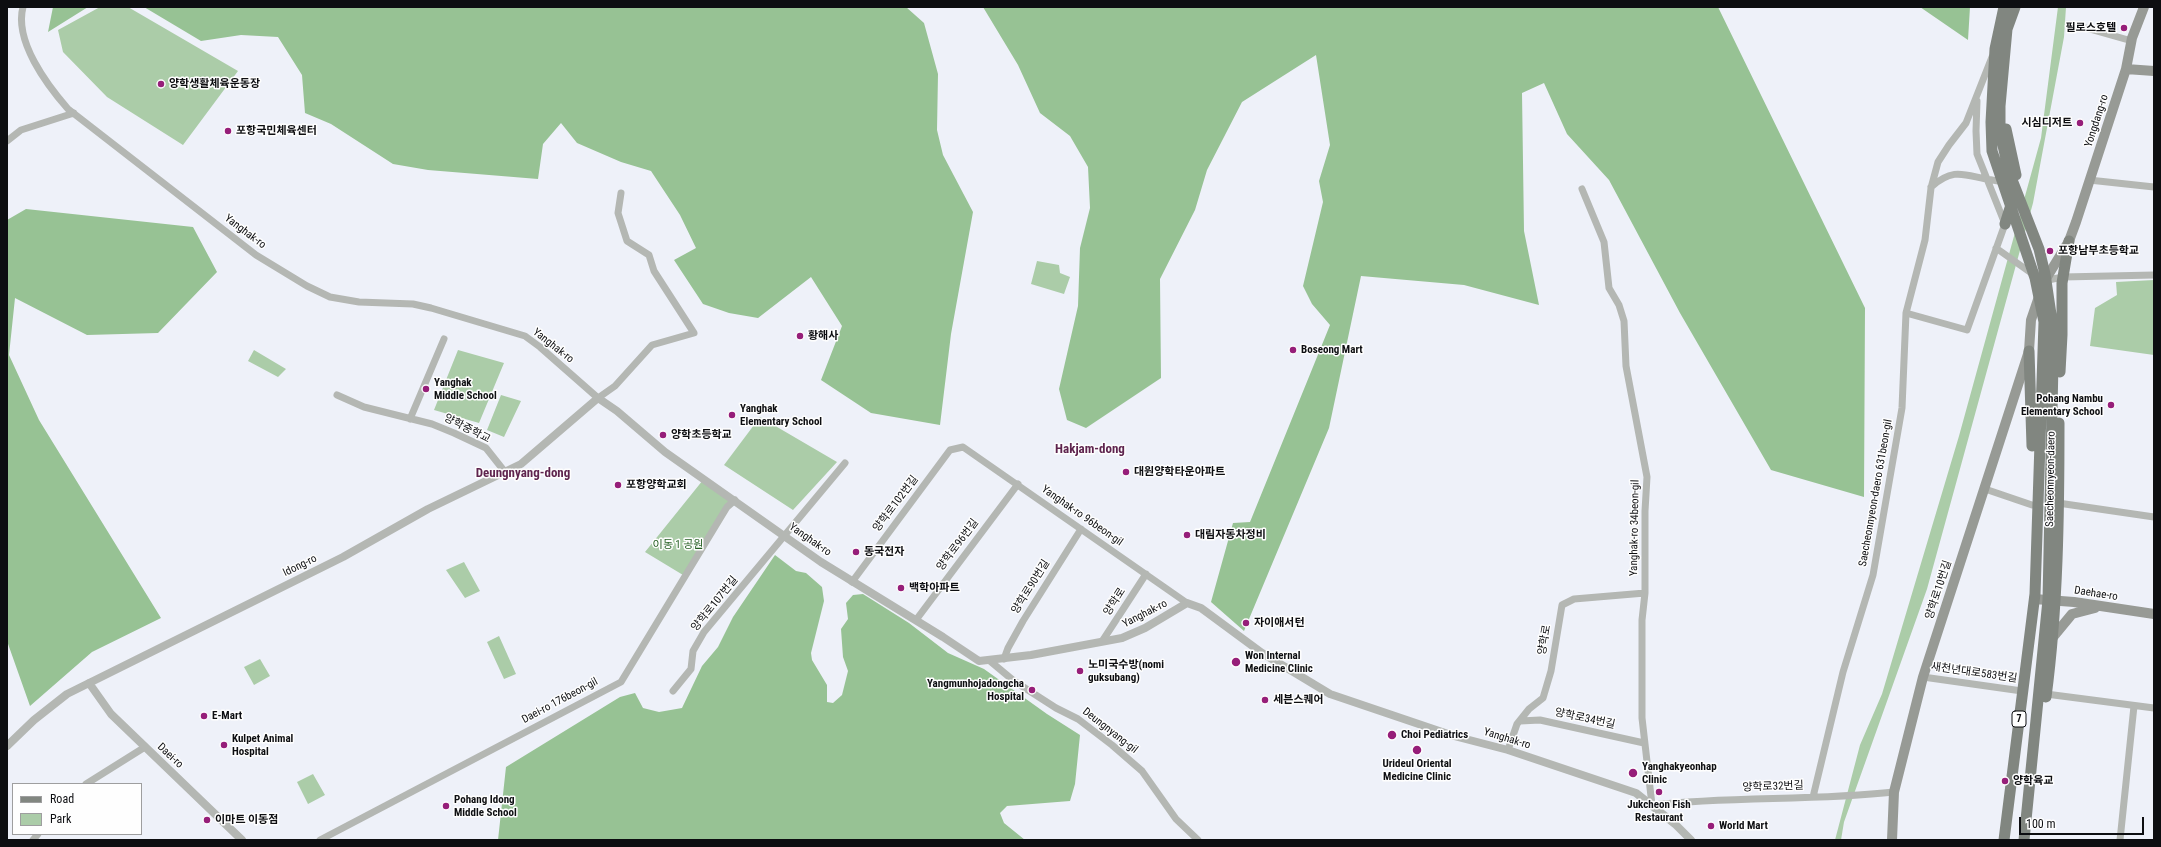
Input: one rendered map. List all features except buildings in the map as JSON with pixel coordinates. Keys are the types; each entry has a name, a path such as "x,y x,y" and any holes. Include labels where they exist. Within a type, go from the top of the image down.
{"main road":[{"name":"Saecheonnyeon-daero","path":"2004,7 1995,49 1995,133 2039,249 2049,293 2052,321 2052,600 2024,840"},
{"name":"Saecheonnyeon-daero","path":"2004,840 2034,596 2044,322 2035,278 1992,151 2000,106 2007,29 2015,7"},
{"name":"Yongdang-ro","path":"2044,282 2069,241 2126,70 2132,41 2144,7"},
{"path":"2005,224 2015,195 2016,171 2006,128 2007,29"},
{"path":"2126,70 2154,71"},
{"path":"2037,723 2044,708 2053,637 2052,600 2058,503 2063,277 2069,241"},
{"name":"양학로10번길","path":"1892,840 1894,792 1923,677 2029,351 2031,320 2044,282"},
{"path":"2030,338 2039,329 2062,326"},
{"path":"2029,351 2032,505 2030,581 2034,596"},
{"name":"Daehae-ro","path":"2034,596 2052,600 2154,614"},
{"path":"2053,637 2072,614 2099,607"}],"street":[{"name":"Yanghak-ro","path":"23,7 20,19 35,67 52,91 74,113 256,255 306,286 330,297 359,302 413,304 525,336 665,452 852,582 916,620 979,661 1004,659 1102,640 1122,638 1145,628 1187,603 1201,608 1262,653 1330,694 1454,736 1508,750 1636,793 1652,805 1691,840"},
{"path":"2086,28 2132,41"},
{"name":"Saecheonnyeon-daero 631beon-gil","path":"1812,797 1843,672 1873,575 1902,408 1906,313 1924,240 1931,188 1938,162 1948,145 1966,123 1995,49"},
{"path":"1906,313 1967,330 2005,224 1977,154 1977,94"},
{"path":"7,140 21,130 74,113"},
{"path":"1931,188 1942,178 1957,172 2002,181 2007,180 2016,171"},
{"path":"2089,180 2154,187"},
{"name":"Yanghak-ro 34beon-gil","path":"1582,189 1604,242 1609,288 1619,305 1624,321 1626,366 1647,477 1645,511 1645,593 1642,620 1644,743 1652,805"},
{"path":"598,398 615,386 652,345 694,333 654,271 649,255 627,241 618,214 621,193"},
{"path":"1996,248 2044,282 2063,277 2154,274"},
{"path":"410,419 444,339"},
{"name":"양학중학교","path":"337,395 364,407 432,424 486,448 505,472"},
{"name":"Idong-ro","path":"7,746 62,697 343,557 428,509 521,464 598,398"},
{"name":"Yanghak-ro 96beon-gil","path":"963,447 1187,603"},
{"name":"양학로102번길","path":"852,582 950,450 963,447"},
{"name":"양학로107번길","path":"673,691 691,669 693,651 704,632 845,463"},
{"name":"양학로96번길","path":"916,620 1018,484"},
{"path":"1985,489 2032,505"},
{"name":"Daei-ro 176beon-gil","path":"320,840 620,682 727,508 735,500"},
{"path":"2058,503 2154,517"},
{"name":"양학로90번길","path":"1004,659 1008,648 1023,621 1081,529"},
{"name":"양학로","path":"1102,640 1146,574"},
{"name":"양학로","path":"1508,750 1520,721 1529,709 1543,698 1550,671 1562,605 1574,599 1645,593"},
{"name":"Deungnyang-gil","path":"990,661 1014,681 1056,708 1078,719 1112,745 1142,771 1176,819 1198,840"},
{"name":"새천년대로583번길","path":"1923,677 2022,691"},
{"name":"Daei-ro","path":"89,683 106,708 242,840"},
{"path":"2046,694 2154,708"},
{"path":"2120,840 2134,706"},
{"name":"양학로34번길","path":"1520,721 1540,720 1644,743"},
{"path":"88,783 145,747"},
{"name":"양학로32번길","path":"1652,805 1680,802 1850,797 1894,792"}],"green space":[{"path":"53,7 88,7 48,32"},
{"name":"양학생활체육운동장","path":"100,7 128,7 238,71 183,145 107,97 63,52 58,30"},
{"path":"144,7 906,7 924,23 938,74 937,130 943,155 973,212 951,334 940,425 871,413 821,380 842,326 811,277 758,318 729,313 703,304 674,260 696,248 680,215 651,171 621,162 577,143 561,123 543,144 538,179 428,170 393,164 331,124 305,113 302,75 278,37 241,35 201,41"},
{"path":"983,7 1718,7 1865,308 1864,497 1771,470 1680,313 1609,180 1567,134 1544,83 1522,93 1524,231 1539,305 1464,285 1361,276 1329,428 1244,631 1211,602 1233,523 1250,522 1330,325 1312,304 1303,286 1323,202 1319,181 1330,145 1316,55 1242,102 1207,170 1195,210 1160,279 1161,378 1086,428 1067,420 1059,389 1078,306 1080,248 1090,208 1088,167 1070,136 1040,113 1018,65"},
{"path":"1920,7 1970,7 1968,40"},
{"path":"2058,7 2066,7 2064,37 2033,203 1927,589 1844,822 1841,840 1835,840 1860,745 1882,694 1959,436 2041,138"},
{"path":"26,209 193,227 217,272 158,333 87,335 15,298 9,355 39,420 161,618 92,652 30,706 7,641 7,220"},
{"path":"1037,261 1059,265 1060,273 1070,277 1064,294 1031,284"},
{"path":"2154,280 2154,355 2090,346 2095,308 2117,295 2116,282"},
{"path":"254,350 286,369 278,377 248,361"},
{"path":"458,350 504,363 479,423 434,410"},
{"path":"501,395 521,401 504,437 487,430"},
{"path":"760,417 837,462 793,510 724,465"},
{"name":"이동 1 공원","path":"703,480 735,500 683,575 645,552"},
{"path":"775,555 796,571 806,573 822,587 824,601 811,653 812,660 827,685 827,702 833,703 842,695 848,671 843,657 841,629 848,619 846,603 853,595 863,594 909,623 948,653 984,669 1047,714 1080,735 1075,784 1070,801 1007,806 1000,813 1004,823 1025,840 498,840 506,767 620,697 635,693 643,708 659,712 682,708 702,666 718,647 733,617"},
{"path":"464,562 480,591 465,598 446,570"},
{"path":"499,636 516,674 504,679 487,642"},
{"path":"260,659 270,676 254,685 244,667"},
{"path":"313,774 325,795 308,804 297,782"}],"place":[{"name":"필로스호텔","path":"2124,28"},
{"name":"양학생활체육운동장","path":"161,84"},
{"name":"시심디저트","path":"2080,123"},
{"name":"포항국민체육센터","path":"228,131"},
{"name":"포항남부초등학교","path":"2050,251"},
{"name":"황해사","path":"800,336"},
{"name":"Boseong Mart","path":"1293,350"},
{"name":"Yanghak Middle School","path":"426,389"},
{"name":"Pohang Nambu Elementary School","path":"2111,405"},
{"name":"Yanghak Elementary School","path":"732,415"},
{"name":"양학초등학교","path":"663,435"},
{"name":"대원양학타운아파트","path":"1126,472"},
{"name":"포항양학교회","path":"618,485"},
{"name":"대림자동차정비","path":"1187,535"},
{"name":"동국전자","path":"856,552"},
{"name":"백학아파트","path":"901,588"},
{"name":"자이애서턴","path":"1246,623"},
{"name":"Won Internal Medicine Clinic","path":"1236,662"},
{"name":"노미국수방(nomi guksubang)","path":"1080,671"},
{"name":"Yangmunhojadongcha Hospital","path":"1032,690"},
{"name":"세븐스퀘어","path":"1265,700"},
{"name":"E-Mart","path":"204,716"},
{"name":"Choi Pediatrics","path":"1392,735"},
{"name":"Kulpet Animal Hospital","path":"224,745"},
{"name":"Urideul Oriental Medicine Clinic","path":"1417,750"},
{"name":"Yanghakyeonhap Clinic","path":"1633,773"},
{"name":"양학육교","path":"2005,781"},
{"name":"Jukcheon Fish Restaurant","path":"1659,792"},
{"name":"Pohang Idong Middle School","path":"446,806"},
{"name":"이마트 이동점","path":"207,820"},
{"name":"World Mart","path":"1711,826"}],"district":[{"name":"Hakjam-dong","path":"1090,450"},
{"name":"Deungnyang-dong","path":"523,474"}]}
